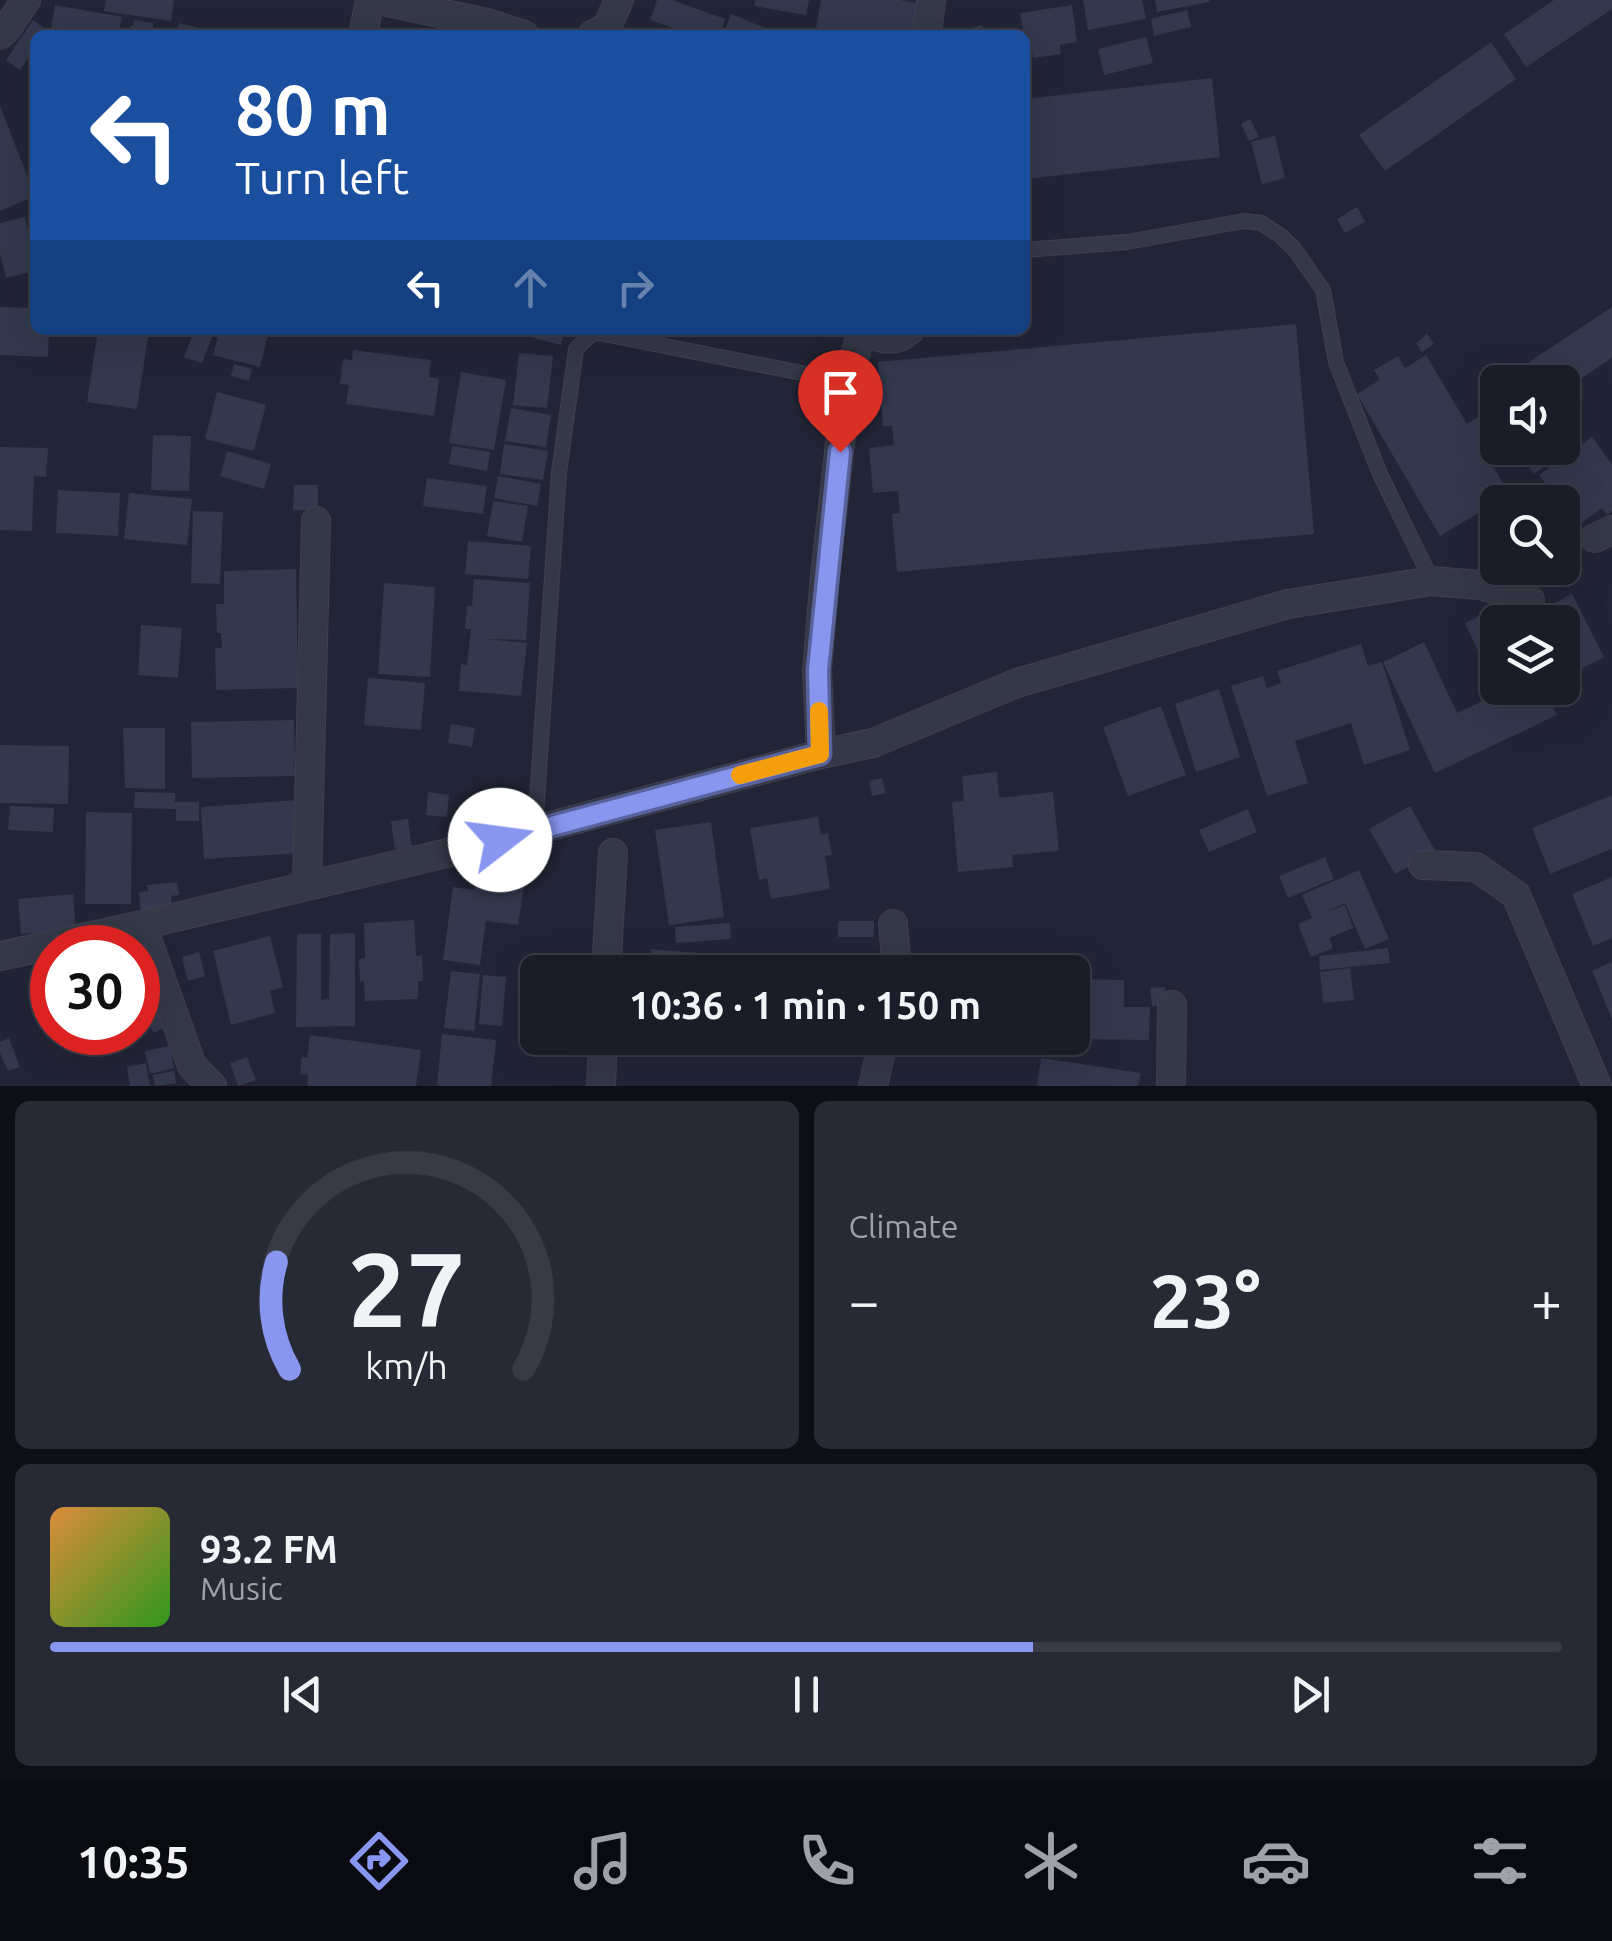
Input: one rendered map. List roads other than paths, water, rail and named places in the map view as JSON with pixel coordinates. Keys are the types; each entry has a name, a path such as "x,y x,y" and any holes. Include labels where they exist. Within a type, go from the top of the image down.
{"street":[{"path":"0,34 26,0"},
{"path":"364,30 370,0"},
{"path":"378,0 508,30"},
{"path":"601,30 607,27 620,0"},
{"path":"928,30 931,0"},
{"path":"820,754 818,670 825,576 847,382 861,335"},
{"path":"872,335 882,340 905,335"},
{"path":"307,886 316,521"},
{"path":"142,925 464,849 873,743 1017,683 1288,604 1432,580 1480,584 1530,600"},
{"path":"607,955 613,852"},
{"path":"1423,865 1476,868 1516,895 1597,1086"},
{"path":"893,924 896,955"},
{"path":"1,950 30,945"},
{"path":"160,976 192,1066 212,1086"},
{"path":"1171,1086 1172,1005"},
{"path":"601,1086 602,1055"},
{"path":"873,1086 880,1055"}],"lane":[{"path":"1030,250 1127,242 1244,221 1260,222 1282,236 1324,290 1336,362 1380,474 1432,580"},
{"path":"535,830 560,473 576,348 590,335"},
{"path":"609,335 847,382"}]}
